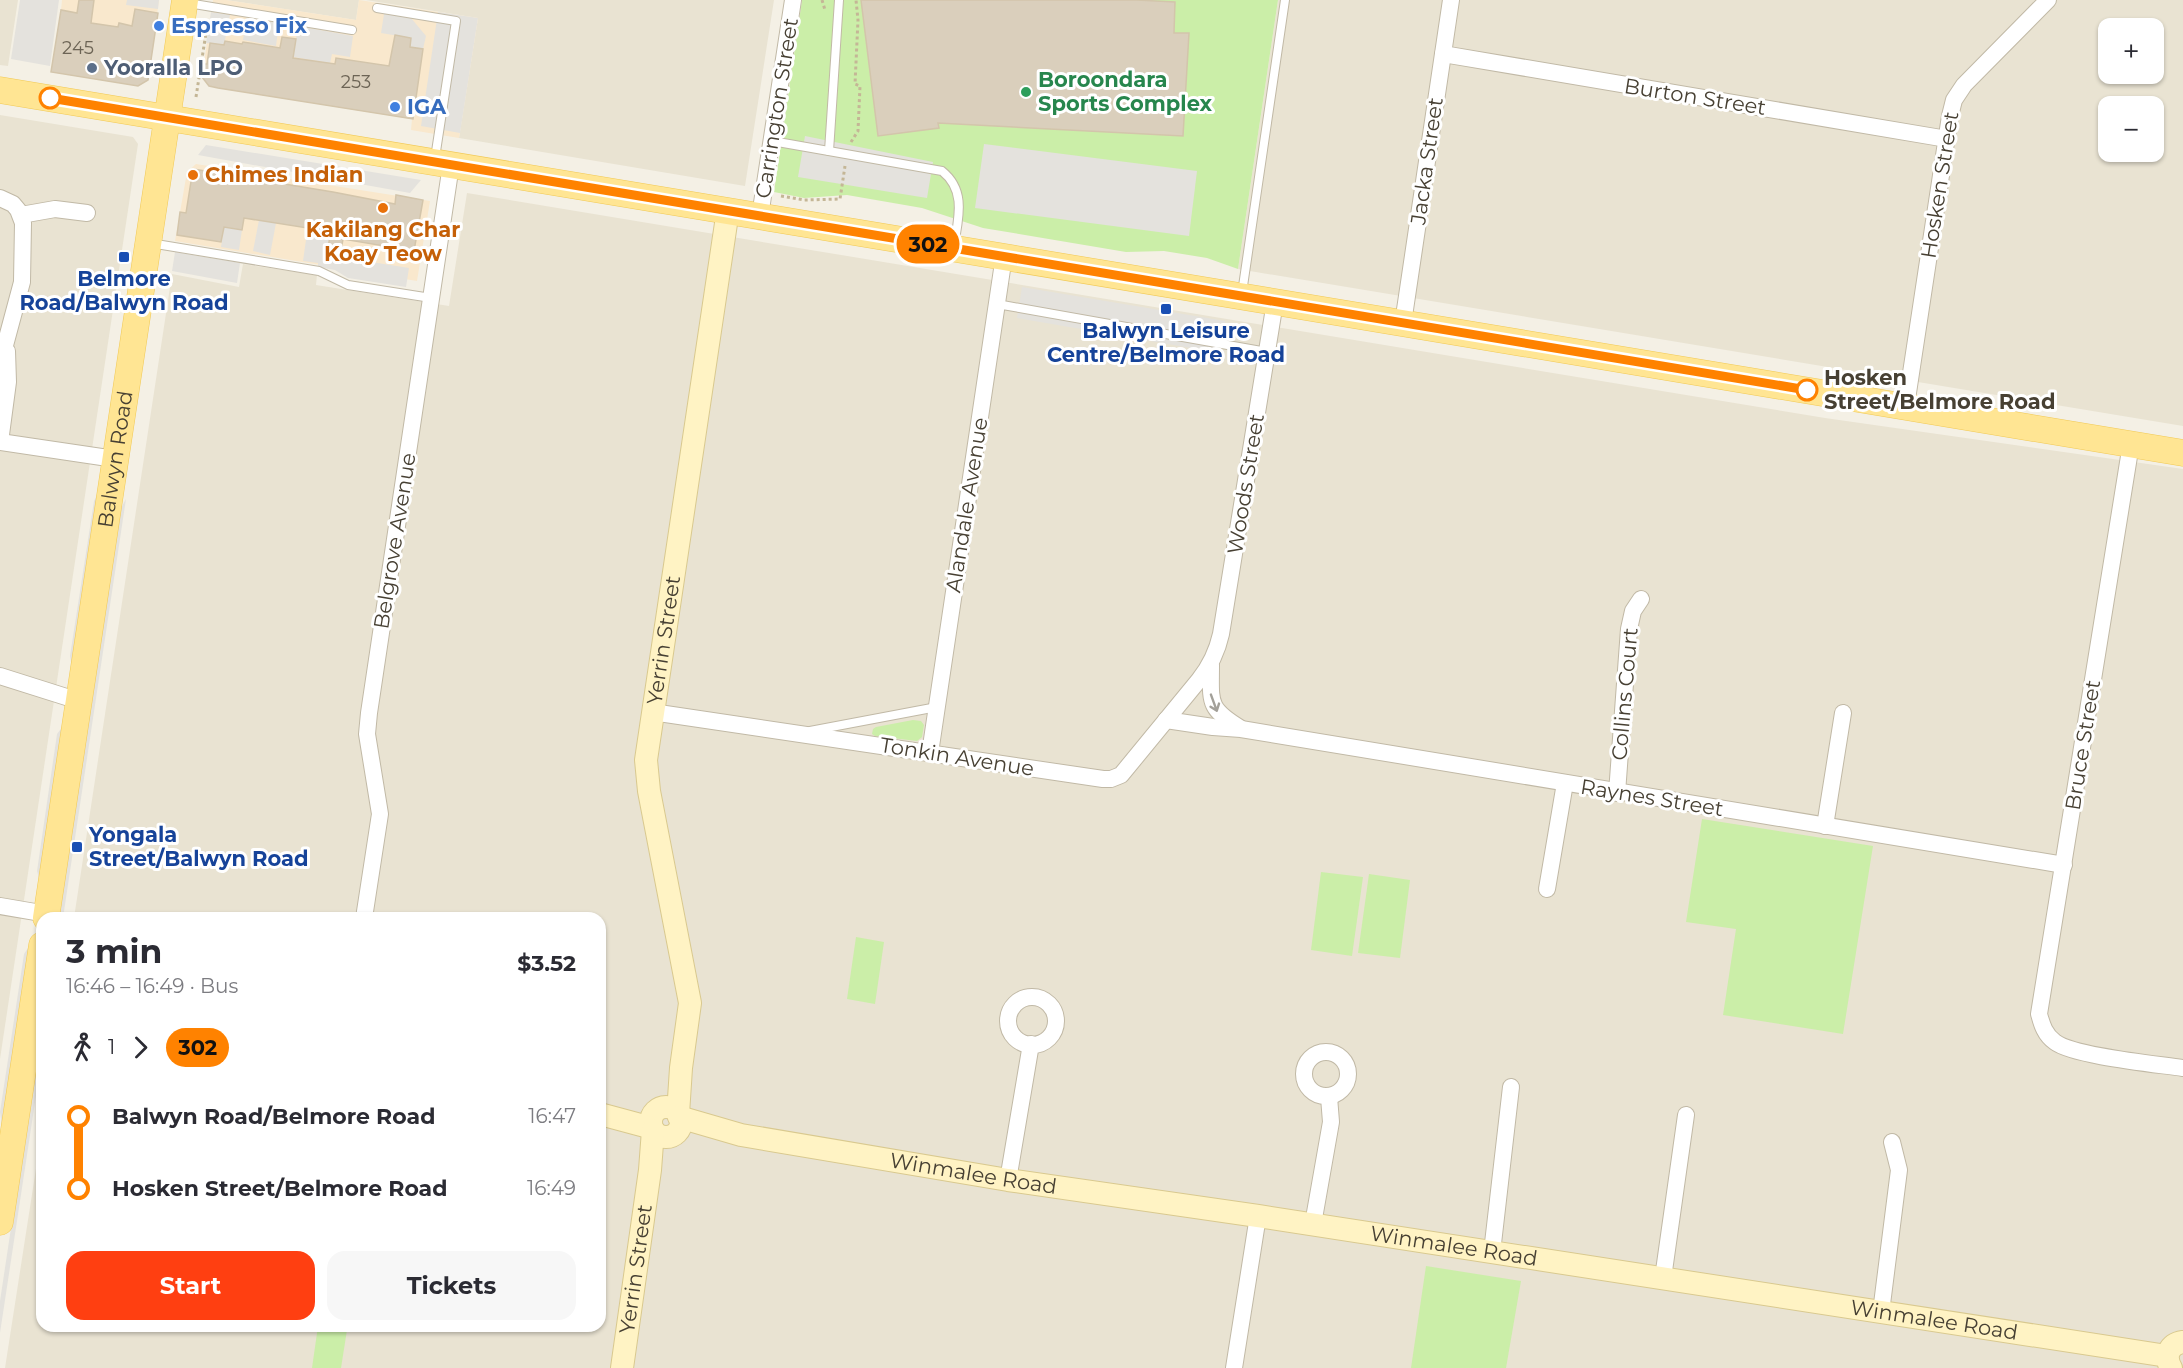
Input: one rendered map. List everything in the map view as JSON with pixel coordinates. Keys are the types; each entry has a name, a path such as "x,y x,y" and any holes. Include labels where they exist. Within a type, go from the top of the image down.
{"main road":[{"name":"Balwyn Road","path":"47,912 167,118 193,3"},
{"path":"0,90 2183,453"},
{"path":"0,1222 5,1159 36,1027"}],"street":[{"name":"Carrington Street","path":"760,216 793,0"},
{"name":"Jacka Street","path":"1403,323 1451,0"},
{"name":"Hosken Street","path":"1906,406 1954,100 1964,85 2048,0"},
{"name":"Burton Street","path":"1443,54 1947,139"},
{"name":"Belgrove Avenue","path":"365,912 380,814 367,734 369,713 431,298 442,163"},
{"path":"0,198 13,204 21,215 22,282 0,364"},
{"path":"21,215 55,209 87,213"},
{"name":"Yerrin Street","path":"622,1368 650,1170 681,1068 690,1003 646,768 652,712 728,210"},
{"name":"Alandale Avenue","path":"930,753 1004,256"},
{"name":"Woods Street","path":"1211,665 1221,634 1275,302"},
{"path":"7,338 8,382 0,442 116,459"},
{"name":"Bruce Street","path":"2131,444 2039,1014 2043,1028 2055,1042 2072,1051 2183,1068"},
{"name":"Collins Court","path":"1617,793 1629,629 1633,611 1641,598"},
{"name":"Tonkin Avenue","path":"652,712 1111,779 1121,775 1211,665"},
{"name":"Raynes Street","path":"1211,665 1212,704 1222,717 1241,729"},
{"path":"0,676 79,701"},
{"path":"1825,826 1843,713"},
{"name":"Raynes Street","path":"1166,720 1241,729 1617,793 2064,865"},
{"path":"1547,890 1565,783"},
{"path":"0,906 36,914"},
{"path":"1008,1180 1031,1044"},
{"path":"1492,1252 1511,1087"},
{"path":"1313,1224 1331,1122 1329,1097"},
{"name":"Winmalee Road","path":"606,1114 1008,1180 2174,1355"},
{"path":"1663,1278 1686,1115"},
{"path":"1881,1312 1899,1170 1892,1142"},
{"path":"1234,1368 1258,1216"}],"lane":[{"path":"829,151 839,0"},
{"path":"1242,296 1285,0"},
{"path":"193,3 352,30"},
{"path":"377,8 456,21 442,163"},
{"path":"772,141 942,171 952,182 960,203 954,248"},
{"path":"148,243 319,271 348,285 431,298"},
{"path":"997,304 1267,352"},
{"path":"798,733 937,706"}],"path":[{"path":"193,3 196,97"}],"shaded area":[{"path":"0,0 18,0 8,66 0,65"},
{"path":"20,0 59,0 50,66 11,59"},
{"path":"62,0 159,0 148,80 61,10"},
{"path":"127,0 159,0 158,9 126,5"},
{"path":"213,0 226,0 356,20 359,0 478,18 459,138 411,130 412,119 218,88 202,77"},
{"path":"226,0 359,0 356,20"},
{"path":"366,0 774,0 745,186 459,138 478,18"},
{"path":"1278,0 2183,0 2183,426 1238,269"},
{"path":"211,12 230,15 224,45 206,43"},
{"path":"438,12 478,18 460,133 421,126"},
{"path":"384,14 411,18 426,36 423,49 410,47 411,38 381,33"},
{"path":"246,18 279,23 276,46 243,40"},
{"path":"298,26 353,36 350,57 332,54 330,63 293,57"},
{"path":"0,115 133,137 138,144 0,1059"},
{"path":"805,136 933,162 927,198 798,177"},
{"path":"984,144 1197,171 1189,236 975,208"},
{"path":"206,145 421,180 410,193 198,155"},
{"path":"196,164 430,201 417,281 175,241 187,172"},
{"path":"467,193 1825,418 2183,469 2183,1368 5,1368 36,1169 36,1332 606,1332 606,912 75,912 172,274 239,287 243,264 317,275 316,285 449,306"},
{"path":"259,220 276,223 270,255 253,251"},
{"path":"224,227 242,230 239,250 221,247"},
{"path":"307,233 330,236 328,248 341,250 340,257 409,268 406,287 348,278 335,270 318,267 318,263 303,261"},
{"path":"175,252 240,263 237,283 172,271"},
{"path":"1022,287 1225,321 1220,353 1017,318"},
{"path":"98,493 72,667 70,656 94,501"},
{"path":"126,499 64,912 59,912 121,508"},
{"path":"64,725 40,882 37,871 57,734"},
{"path":"30,945 2,1126 0,1112 24,954"},
{"path":"36,1062 36,1096 0,1333 0,1301"}],"green space":[{"name":"Boroondara Sports Complex","path":"802,0 1278,0 1238,269 1207,258 1164,251 1126,252 983,228 922,208 847,195 804,198 774,192"},
{"path":"913,720 921,721 924,725 922,737 917,741 872,734 876,727"},
{"path":"1702,819 1873,846 1843,1034 1723,1015 1736,929 1686,922"},
{"path":"1321,872 1363,877 1352,956 1311,950"},
{"path":"1369,874 1410,880 1400,958 1358,953"},
{"path":"856,937 884,942 875,1004 847,999"},
{"path":"1426,1266 1521,1281 1506,1368 1411,1368"},
{"path":"317,1332 347,1332 341,1368 312,1368"}],"building":[{"path":"79,0 94,0 91,23 118,27 119,23 132,26 135,9 158,13 148,80 138,86 51,72 61,10 77,13"},
{"path":"861,0 1175,2 1174,33 1189,33 1183,136 938,123 939,128 878,136"},
{"path":"395,35 411,38 410,47 423,49 413,119 218,88 209,86 202,77 204,64 207,64 210,43 224,45 225,41 242,44 243,42 280,48 282,37 296,39 293,58 335,64 336,58 389,66"},
{"path":"193,169 395,204 396,195 423,200 414,251 343,239 341,250 328,248 330,236 307,233 308,228 244,218 242,230 224,227 221,242 177,235 180,212 186,213"}],"bus line":[{"name":"302","path":"50,98 1807,390"}],"place":[{"name":"Espresso Fix","path":"159,26"},
{"name":"Yooralla LPO","path":"92,68"},
{"name":"Boroondara Sports Complex","path":"1026,92"},
{"name":"IGA","path":"395,107"},
{"name":"Chimes Indian","path":"193,175"},
{"name":"Kakilang Char Koay Teow","path":"383,208"},
{"name":"Belmore Road/Balwyn Road","path":"124,257"},
{"name":"Balwyn Leisure Centre/Belmore Road","path":"1166,309"},
{"name":"Hosken Street/Belmore Road","path":"1807,390"},
{"name":"Yongala Street/Balwyn Road","path":"77,847"}]}
